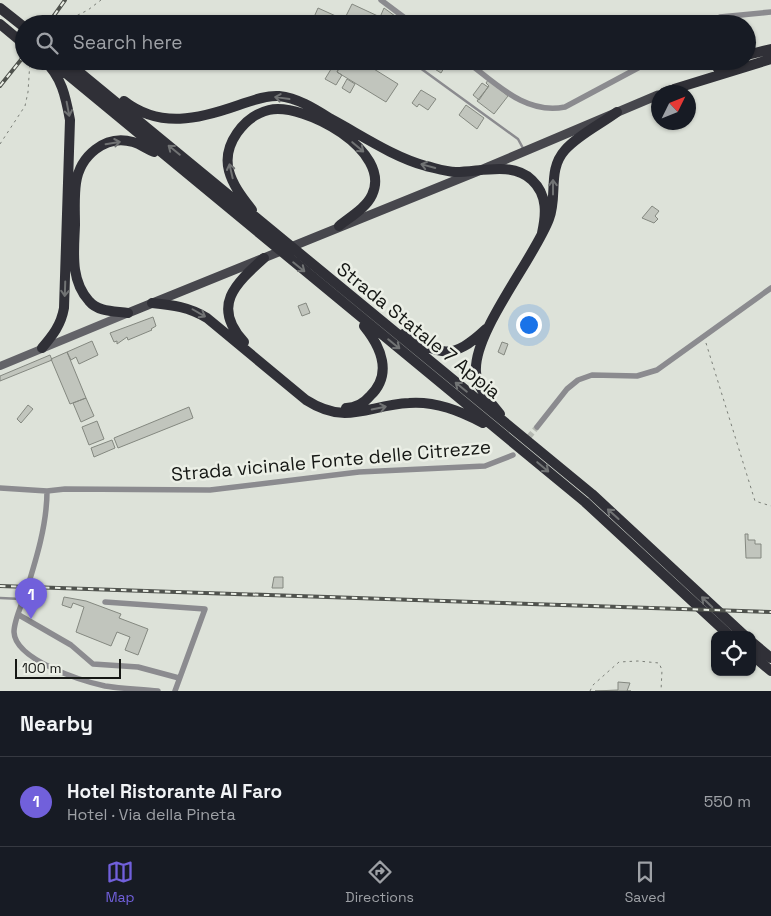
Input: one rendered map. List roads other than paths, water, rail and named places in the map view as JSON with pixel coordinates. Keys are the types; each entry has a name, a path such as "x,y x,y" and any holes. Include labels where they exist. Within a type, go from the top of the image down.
{"highway":[{"path":"0,8 15,26"},
{"path":"0,18 15,27"},
{"path":"0,24 15,28"},
{"path":"756,56 771,49"},
{"path":"756,60 771,59"},
{"path":"42,348 57,330 64,308 70,120 62,87 53,70"},
{"name":"Strada Statale 7 Appia","path":"59,70 320,278 381,322 508,432 585,502 645,550 739,631"},
{"name":"Strada Statale 7 Appia","path":"76,70 193,165 260,230"},
{"path":"79,70 98,81 130,106 152,117 175,121 206,116 256,99 278,96 302,102 396,154 424,166 452,172 502,169 517,171 532,180 541,192 546,208 542,233"},
{"path":"680,85 714,70"},
{"path":"682,85 722,70"},
{"path":"260,230 237,190 228,169 229,149 237,131 252,117 270,110 292,110 314,119 341,134 363,150 372,165 375,180 372,194 363,207 339,226"},
{"path":"508,432 480,389 476,371 479,350 490,324 542,233 552,209 553,177 557,161 566,149 617,112"},
{"path":"128,313 104,310 90,302 78,285 74,265 76,183 81,164 94,150 111,141 132,142 167,158"},
{"path":"264,258 236,285 230,296 230,320 236,333 246,344 308,396 322,405 335,409 352,408 365,401 376,390 383,377 383,361 376,341 349,308"},
{"name":"Strada Statale 7 Appia","path":"320,278 349,308 508,432"},
{"path":"152,303 177,305 193,310 207,318 306,400 335,414 353,413 409,403 434,404 464,413 508,432"},
{"path":"381,322 433,350 453,351 470,344 490,324"},
{"name":"Strada Statale 7 Appia","path":"645,550 725,631"},
{"path":"756,645 771,658"},
{"path":"756,658 771,671"}],"main road":[{"path":"0,366 339,226 476,172 651,98"}],"street":[{"path":"381,0 401,15"},
{"path":"740,15 771,12"},
{"path":"478,70 524,103 537,108 551,110 565,107 634,70"},
{"path":"538,427 567,390 578,380 592,375 637,376 657,370 771,288"},
{"name":"Strada vicinale Fonte delle Citrezze","path":"0,488 47,491 65,489 210,490 359,472 485,466 514,455"},
{"path":"47,491 47,510 14,631 16,643 26,654 70,675 104,685 158,691"},
{"path":"105,602 205,609 175,691"},
{"path":"19,615 71,645 93,664 138,667 180,678"}],"lane":[{"path":"423,70 518,139 525,151"},
{"path":"0,598 23,600"}],"tunnel":[{"path":"518,450 537,427"}],"railway":[{"path":"54,15 65,0"},
{"path":"0,86 15,67"},
{"path":"0,586 771,612"}],"place":[{"name":"Hotel Ristorante Al Faro","path":"31,619"}]}
